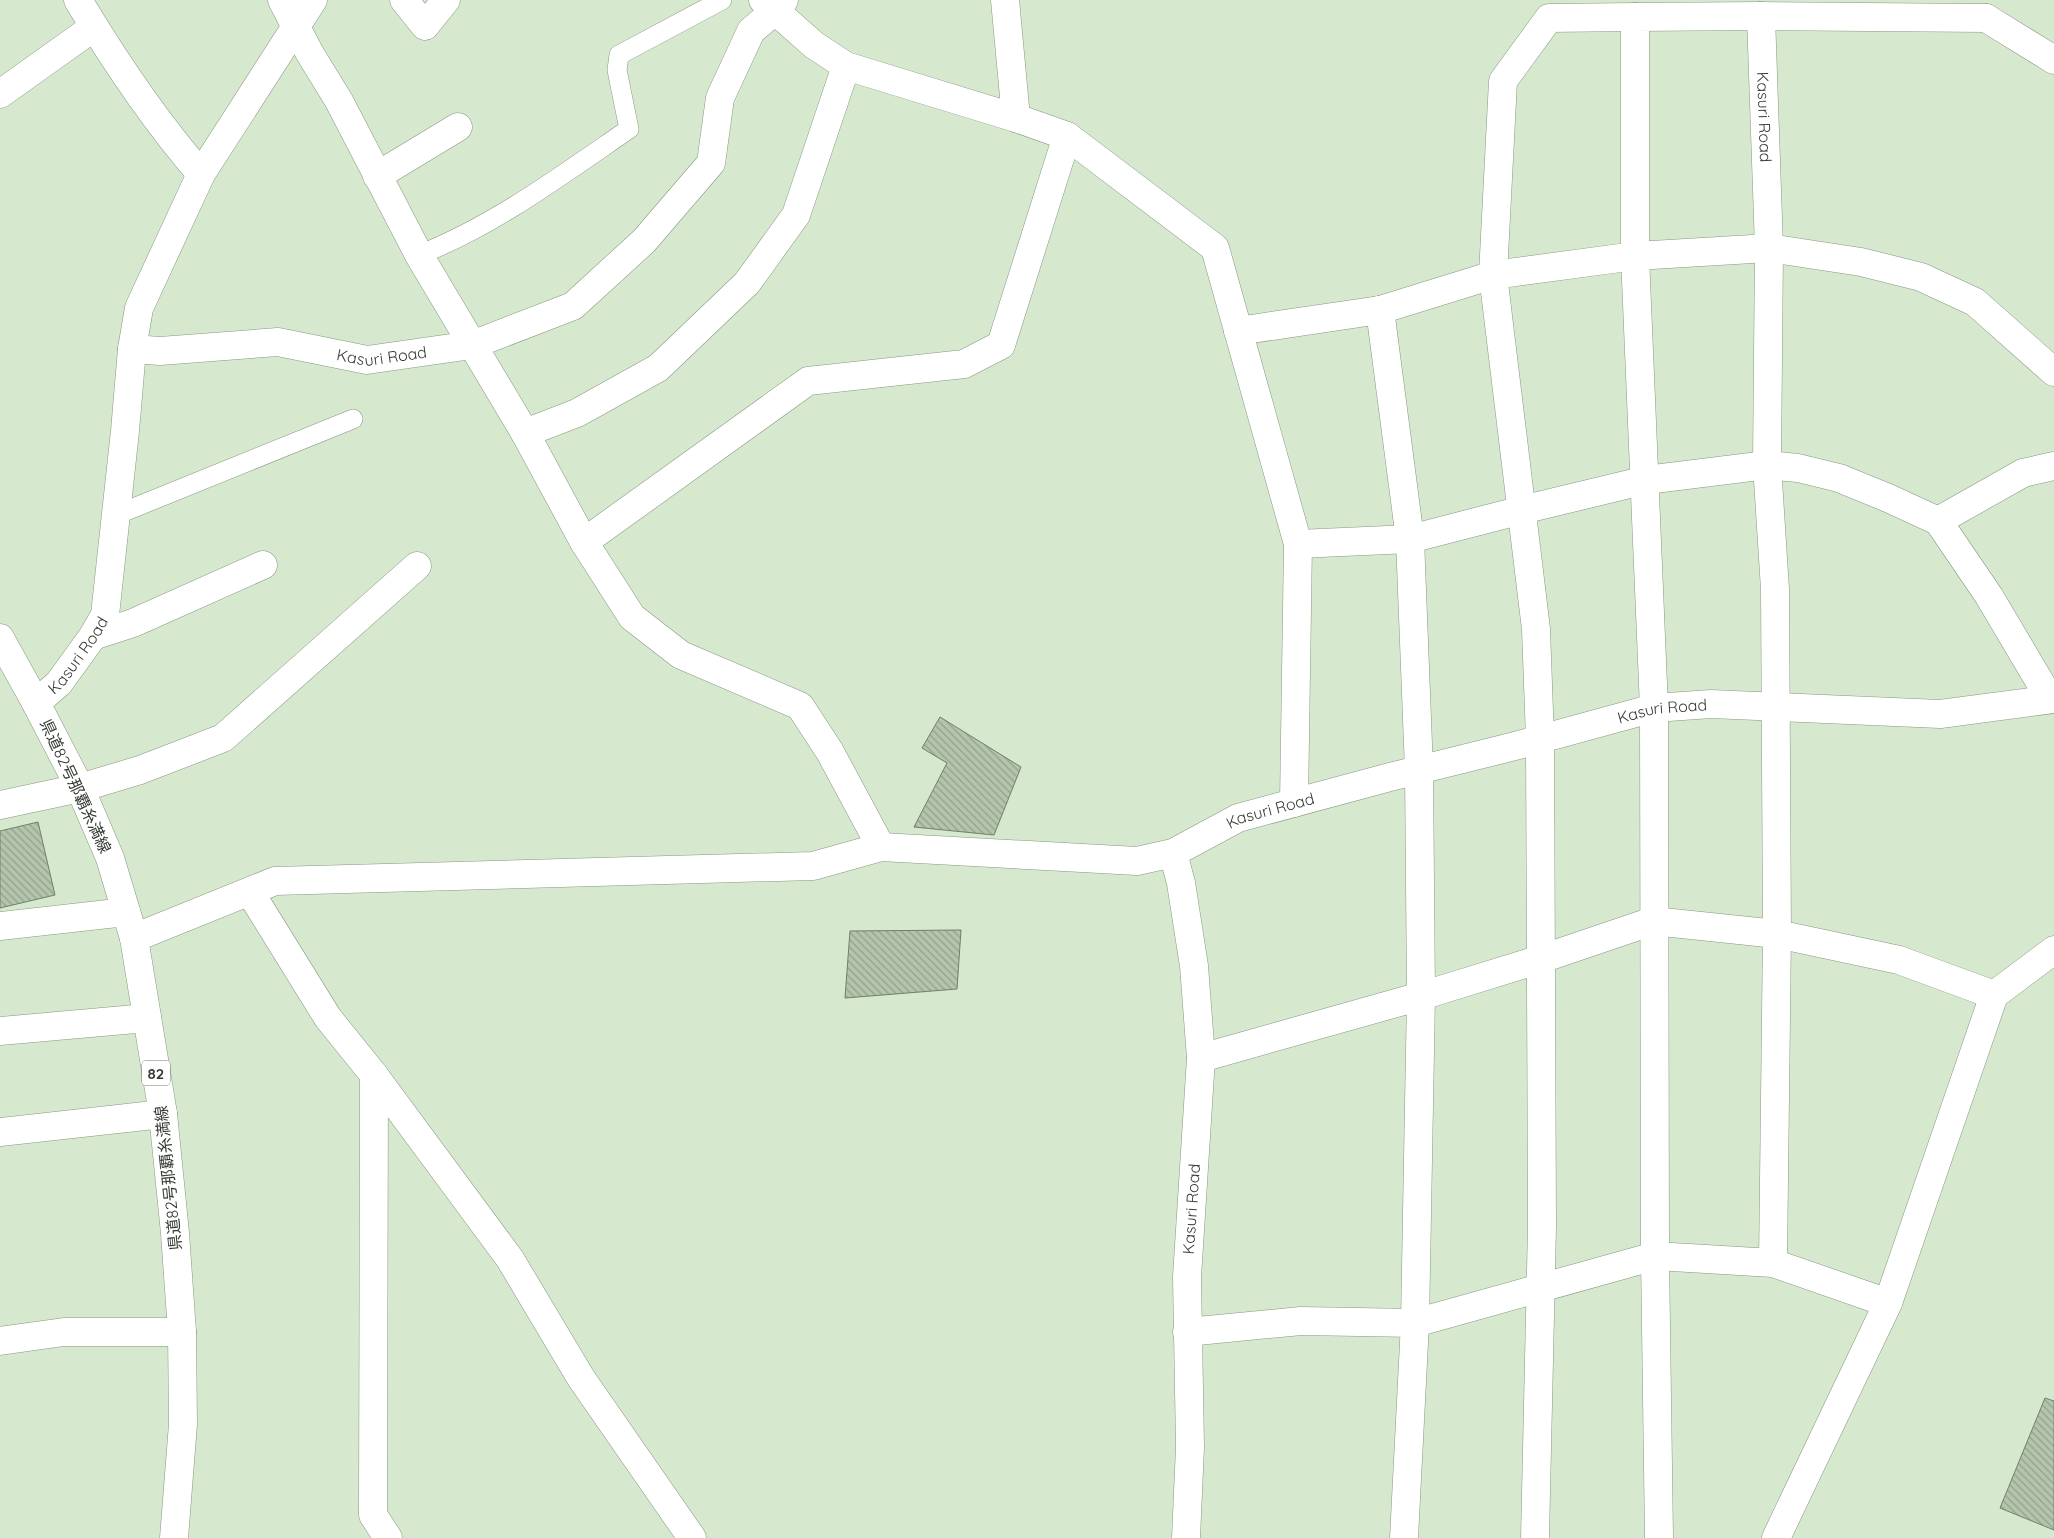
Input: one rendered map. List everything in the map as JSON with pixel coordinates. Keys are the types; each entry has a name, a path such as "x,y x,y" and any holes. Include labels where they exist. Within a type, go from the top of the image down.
{"street":[{"path":"78,0 94,27 172,141 201,174"},
{"path":"282,0 339,101 419,255 525,434 584,542 632,616 681,655 800,706 830,752 881,848"},
{"path":"132,349 140,308 201,174 276,54 313,0"},
{"path":"404,0 425,26 446,0"},
{"path":"1005,0 1016,118"},
{"path":"774,3 814,45 846,66 1016,118 1067,136 1215,248 1298,544 1294,802"},
{"name":"Kasuri Road","path":"36,703 59,683 93,636 105,615 132,349 160,351 278,342 367,360 472,345 573,306 644,241 712,163 720,98 751,31 774,3"},
{"path":"1535,1538 1542,1226 1540,739 1536,629 1493,275 1503,81 1549,18 1761,16 1982,9 2054,60"},
{"name":"Kasuri Road","path":"1761,16 1769,248 1767,465 1774,589 1777,934 1773,1263"},
{"path":"1635,17 1635,256 1646,480 1654,708 1655,1256 1659,1538"},
{"path":"0,94 94,27"},
{"path":"525,434 577,414 658,368 747,284 796,215 846,66"},
{"path":"377,176 458,127"},
{"path":"584,542 808,381 964,364 1001,345 1067,136"},
{"path":"1238,331 1380,310 1493,275 1635,256 1769,248 1861,262 1921,277 1975,302 2054,372"},
{"path":"1380,310 1410,539 1419,770 1421,996 1415,1323 1404,1538"},
{"path":"1298,544 1410,539 1646,480 1767,465 1798,468 1839,478 1938,521 2023,473 2054,466"},
{"name":"Kasuri Road","path":"1186,1538 1190,1447 1187,1277 1201,1058 1194,966 1181,883 1173,853 1238,818 1654,708 1711,704 1940,714 2052,699 1989,596 1938,521"},
{"path":"93,636 133,623 263,565"},
{"path":"0,805 80,788 140,770 223,738 416,566"},
{"name":"県道82号那覇糸満線","path":"0,638 80,788 110,858 134,938 162,1114 175,1233 182,1332 183,1424 174,1538"},
{"path":"134,938 275,881 813,866 881,848 1137,861 1173,853"},
{"path":"250,892 328,1018 374,1075 510,1260 581,1378 692,1538"},
{"path":"0,926 126,912"},
{"path":"1201,1058 1421,996 1541,959 1653,921 1777,934 1899,960 1994,996"},
{"path":"1776,1538 1888,1304 1994,996 2054,950"},
{"path":"0,1031 147,1018"},
{"path":"374,1075 373,1515 388,1538"},
{"path":"0,1132 162,1114"},
{"path":"1187,1332 1301,1320 1415,1323 1655,1256 1773,1263 1888,1304"},
{"path":"0,1341 64,1332 182,1332"}],"lane":[{"path":"419,255 444,245 521,203 629,128 617,70 619,55 722,0"},
{"path":"116,515 353,419"}],"building":[{"path":"940,717 1021,767 994,835 914,827 947,763 922,748"},
{"path":"38,822 55,895 0,908 0,831"},
{"path":"961,930 957,989 845,998 850,931"},
{"path":"2045,1398 2054,1401 2054,1530 2000,1508"}]}
